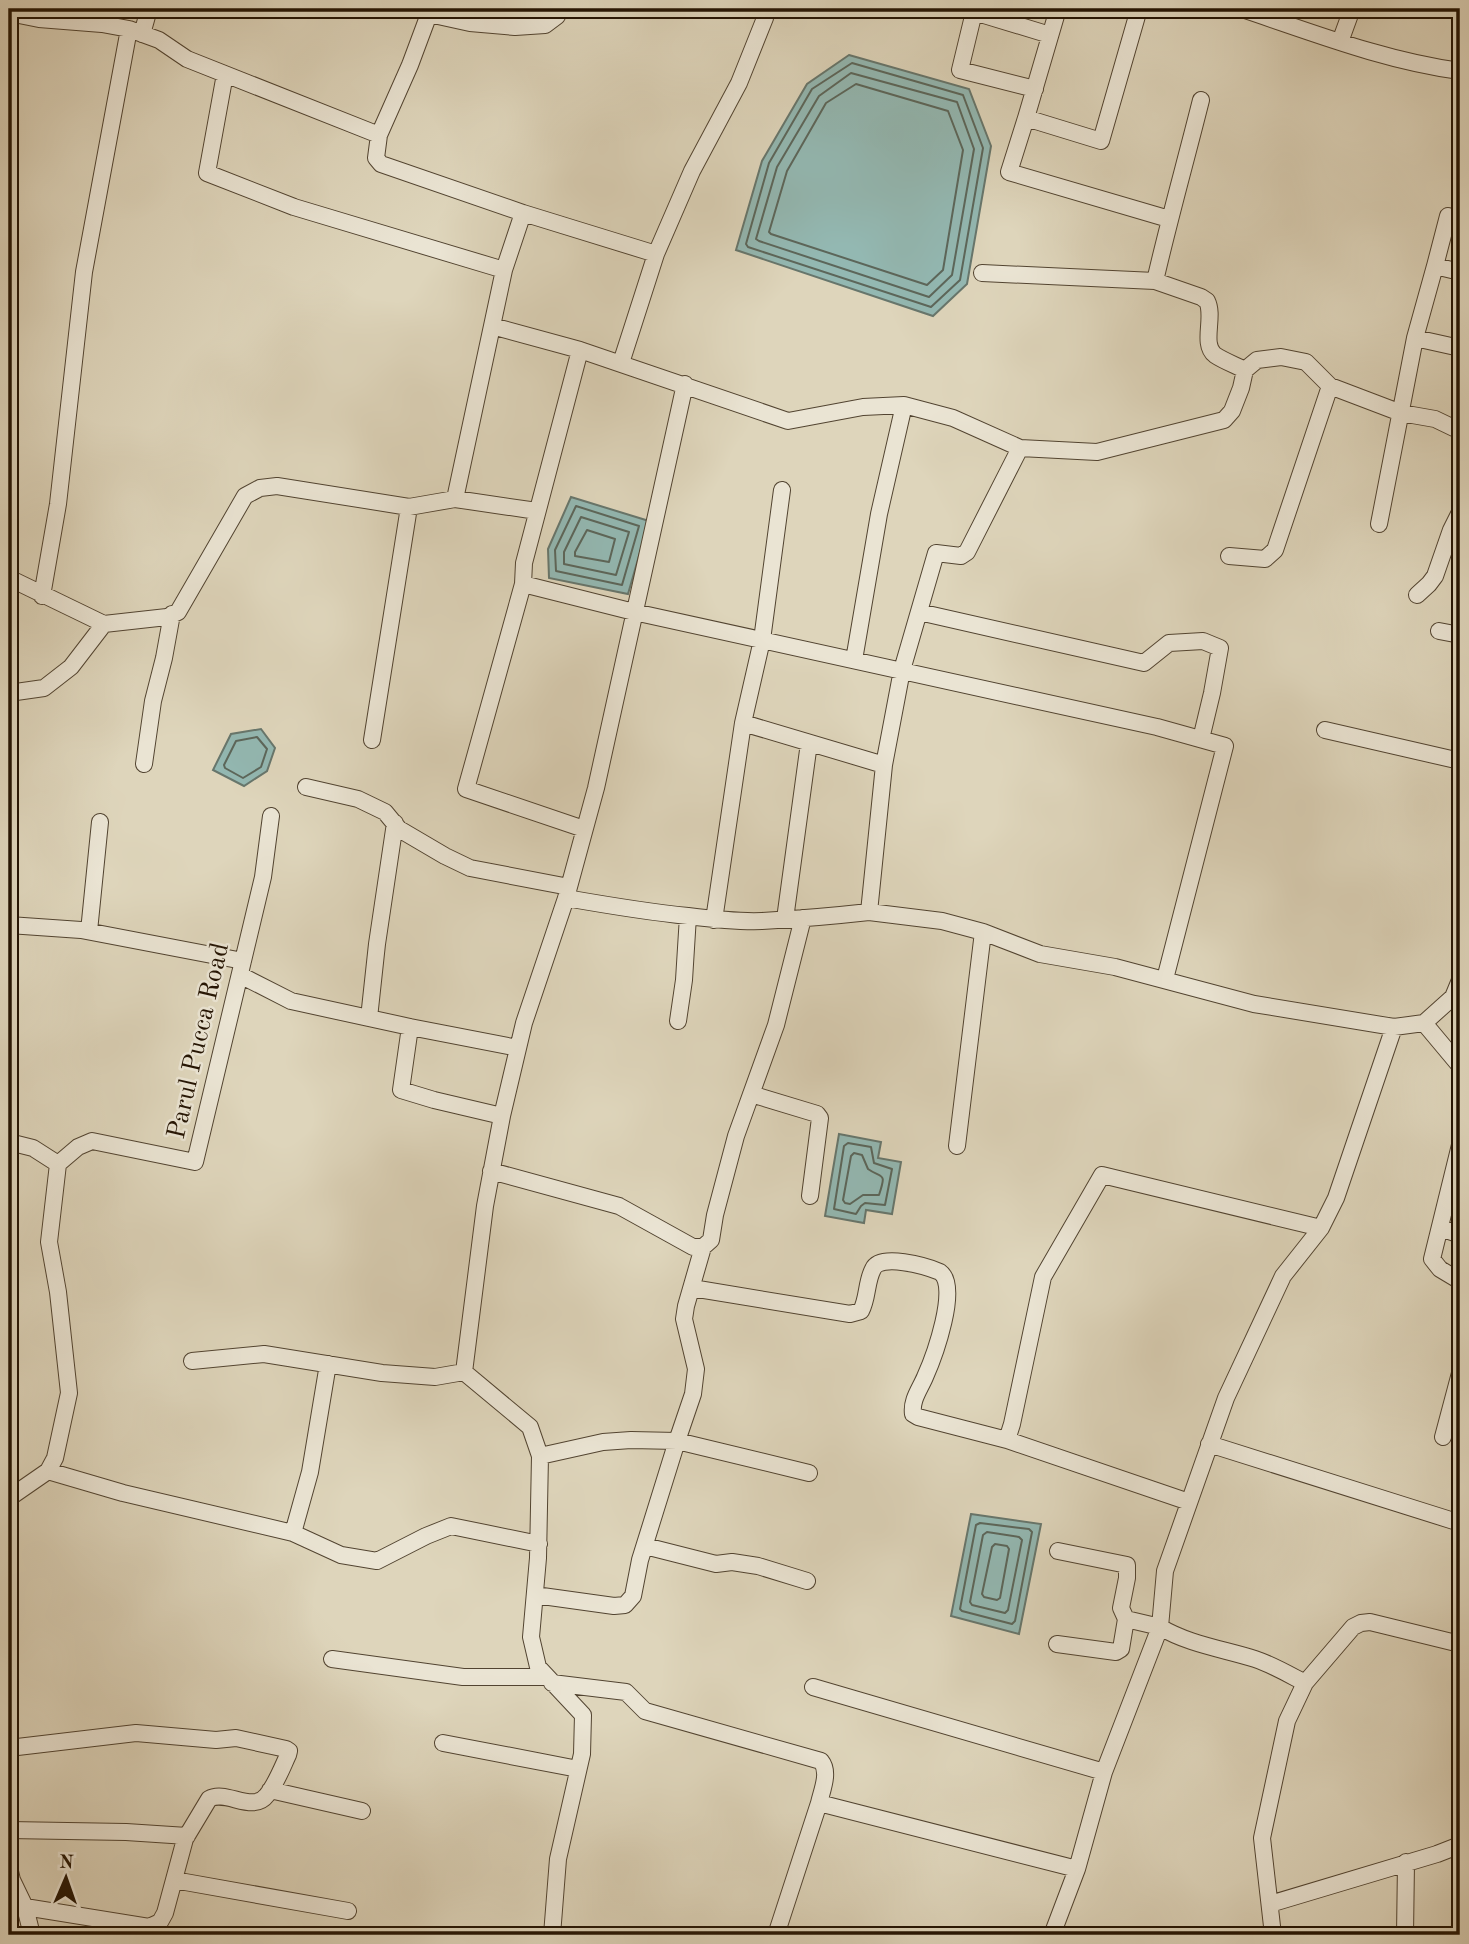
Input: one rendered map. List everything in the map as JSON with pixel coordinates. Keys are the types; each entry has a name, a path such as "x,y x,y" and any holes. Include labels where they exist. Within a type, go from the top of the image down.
{"street":[{"path":"43,596 58,504 84,272 135,32 149,9"},
{"path":"560,9 557,16 545,25 515,27 472,16 421,11 410,65 379,135 376,158 381,164 523,214 656,254"},
{"path":"621,363 656,254 692,171 739,83 765,18 766,9"},
{"path":"1058,9 1009,172 1169,219"},
{"path":"1026,118 1101,141 1139,9"},
{"path":"1242,9 1399,60 1460,71"},
{"path":"1340,43 1352,9"},
{"path":"1035,89 960,70 974,12 1050,35"},
{"path":"9,13 39,19 104,17 159,40 187,59 379,135"},
{"path":"225,74 207,173 294,207 504,270"},
{"path":"1155,281 1201,100"},
{"path":"455,499 504,270 523,214"},
{"path":"1379,524 1415,338 1448,216"},
{"path":"1435,266 1460,272"},
{"path":"982,273 1155,281 1201,297 1207,301 1211,315 1208,343 1211,351 1245,370"},
{"path":"492,326 621,363 788,421 863,407 905,405 953,418 1020,448 1097,452 1224,420 1232,411 1245,370 1257,360 1281,357 1306,362 1331,386 1401,413 1435,419 1460,431"},
{"path":"1415,338 1460,348"},
{"path":"580,350 524,563 523,584 466,789 584,829"},
{"path":"464,1372 491,1171 502,1116 524,1023 567,892 596,788 685,384"},
{"path":"1229,556 1265,559 1275,550 1331,386"},
{"path":"854,660 879,514 905,405"},
{"path":"869,912 884,765 902,670 936,553 961,555 967,552 1020,448"},
{"path":"9,578 104,624 167,617 178,612 245,496 260,488 277,486 409,507 455,499 537,511"},
{"path":"714,920 743,723 762,640 782,490"},
{"path":"372,740 409,507"},
{"path":"1417,594 1434,576 1460,512"},
{"path":"523,584 634,612 1144,724 1225,746 1165,979"},
{"path":"919,612 1144,663 1169,643 1203,641 1220,648 1201,739"},
{"path":"144,764 153,701 172,614"},
{"path":"9,693 44,688 71,667 104,624"},
{"path":"1439,631 1460,635"},
{"path":"743,723 884,765"},
{"path":"1325,730 1460,761"},
{"path":"785,919 809,743"},
{"path":"306,787 358,799 385,812 399,828 470,868 645,912 714,920 762,921 869,912 942,920 983,932 1040,954 1115,967 1254,1004 1394,1027 1424,1023 1453,997 1460,981"},
{"name":"Parul Pucca Road","path":"58,1164 78,1147 92,1141 195,1162 263,877 271,816"},
{"path":"89,931 100,822"},
{"path":"369,1018 395,823"},
{"path":"678,1021 688,916"},
{"path":"535,1595 614,1606 625,1605 633,1596 645,1546 693,1394 696,1369 684,1319 685,1306 703,1247 711,1240 736,1136 776,1025 803,918"},
{"path":"9,925 89,931 241,968 290,1001 518,1048"},
{"path":"957,1146 983,932"},
{"path":"1424,1023 1460,1066"},
{"path":"410,1027 401,1090 502,1116"},
{"path":"1052,1935 1077,1869 1104,1772 1160,1627 1165,1571 1226,1398 1283,1276 1321,1228 1336,1198 1394,1027"},
{"path":"751,1094 817,1114 820,1118 810,1196"},
{"path":"9,1142 33,1148 58,1164 49,1242 58,1292 69,1394 55,1458 48,1471 9,1498"},
{"path":"1460,1145 1432,1259 1440,1269 1460,1281"},
{"path":"491,1171 618,1206 693,1247 703,1247"},
{"path":"1007,1440 1043,1277 1102,1175 1321,1228"},
{"path":"1441,1228 1460,1235"},
{"path":"692,1288 850,1314 861,1311 870,1276 877,1263 889,1261 940,1272 947,1280 947,1308 926,1374 912,1407 913,1414 1007,1440 1189,1502"},
{"path":"192,1361 264,1354 382,1373 435,1377 464,1372 530,1427 540,1456 539,1544 531,1637 538,1667 583,1715 582,1754 558,1859 552,1935"},
{"path":"293,1533 310,1472 328,1364"},
{"path":"1443,1437 1460,1373"},
{"path":"540,1456 603,1442 677,1441 809,1474"},
{"path":"1209,1444 1460,1523"},
{"path":"48,1471 123,1493 293,1533 341,1555 377,1560 451,1527 539,1544"},
{"path":"645,1546 716,1564 732,1562 758,1566 807,1581"},
{"path":"1057,1644 1116,1652 1121,1649 1126,1619 1121,1608 1127,1578 1127,1565 1058,1551"},
{"path":"1126,1619 1160,1627 1174,1636 1279,1668 1305,1683"},
{"path":"1273,1935 1262,1838 1287,1721 1305,1683 1347,1633 1361,1623 1370,1622 1460,1644"},
{"path":"332,1659 463,1677 550,1680 626,1692 645,1711 821,1761 825,1766 825,1775 819,1803 776,1935"},
{"path":"813,1687 1104,1772"},
{"path":"9,1748 136,1733 216,1740 241,1739 289,1751 267,1796 261,1801 213,1796 209,1799 187,1836 160,1922 149,1927 25,1907"},
{"path":"443,1744 578,1769"},
{"path":"270,1790 362,1811"},
{"path":"819,1803 1077,1869"},
{"path":"9,1830 187,1836"},
{"path":"1270,1904 1460,1845"},
{"path":"1405,1935 1406,1862"},
{"path":"9,1867 33,1935"},
{"path":"174,1880 348,1911"}],"water":[{"path":"849,55 969,89 991,146 967,284 933,316 736,250 762,161 807,84"},
{"path":"571,497 649,521 628,594 549,578 548,549"},
{"path":"261,729 275,748 267,771 244,786 213,770 231,734"},
{"path":"839,1134 881,1142 878,1158 901,1162 892,1214 866,1210 864,1223 825,1216"},
{"path":"971,1514 1041,1524 1019,1634 951,1616"}]}
